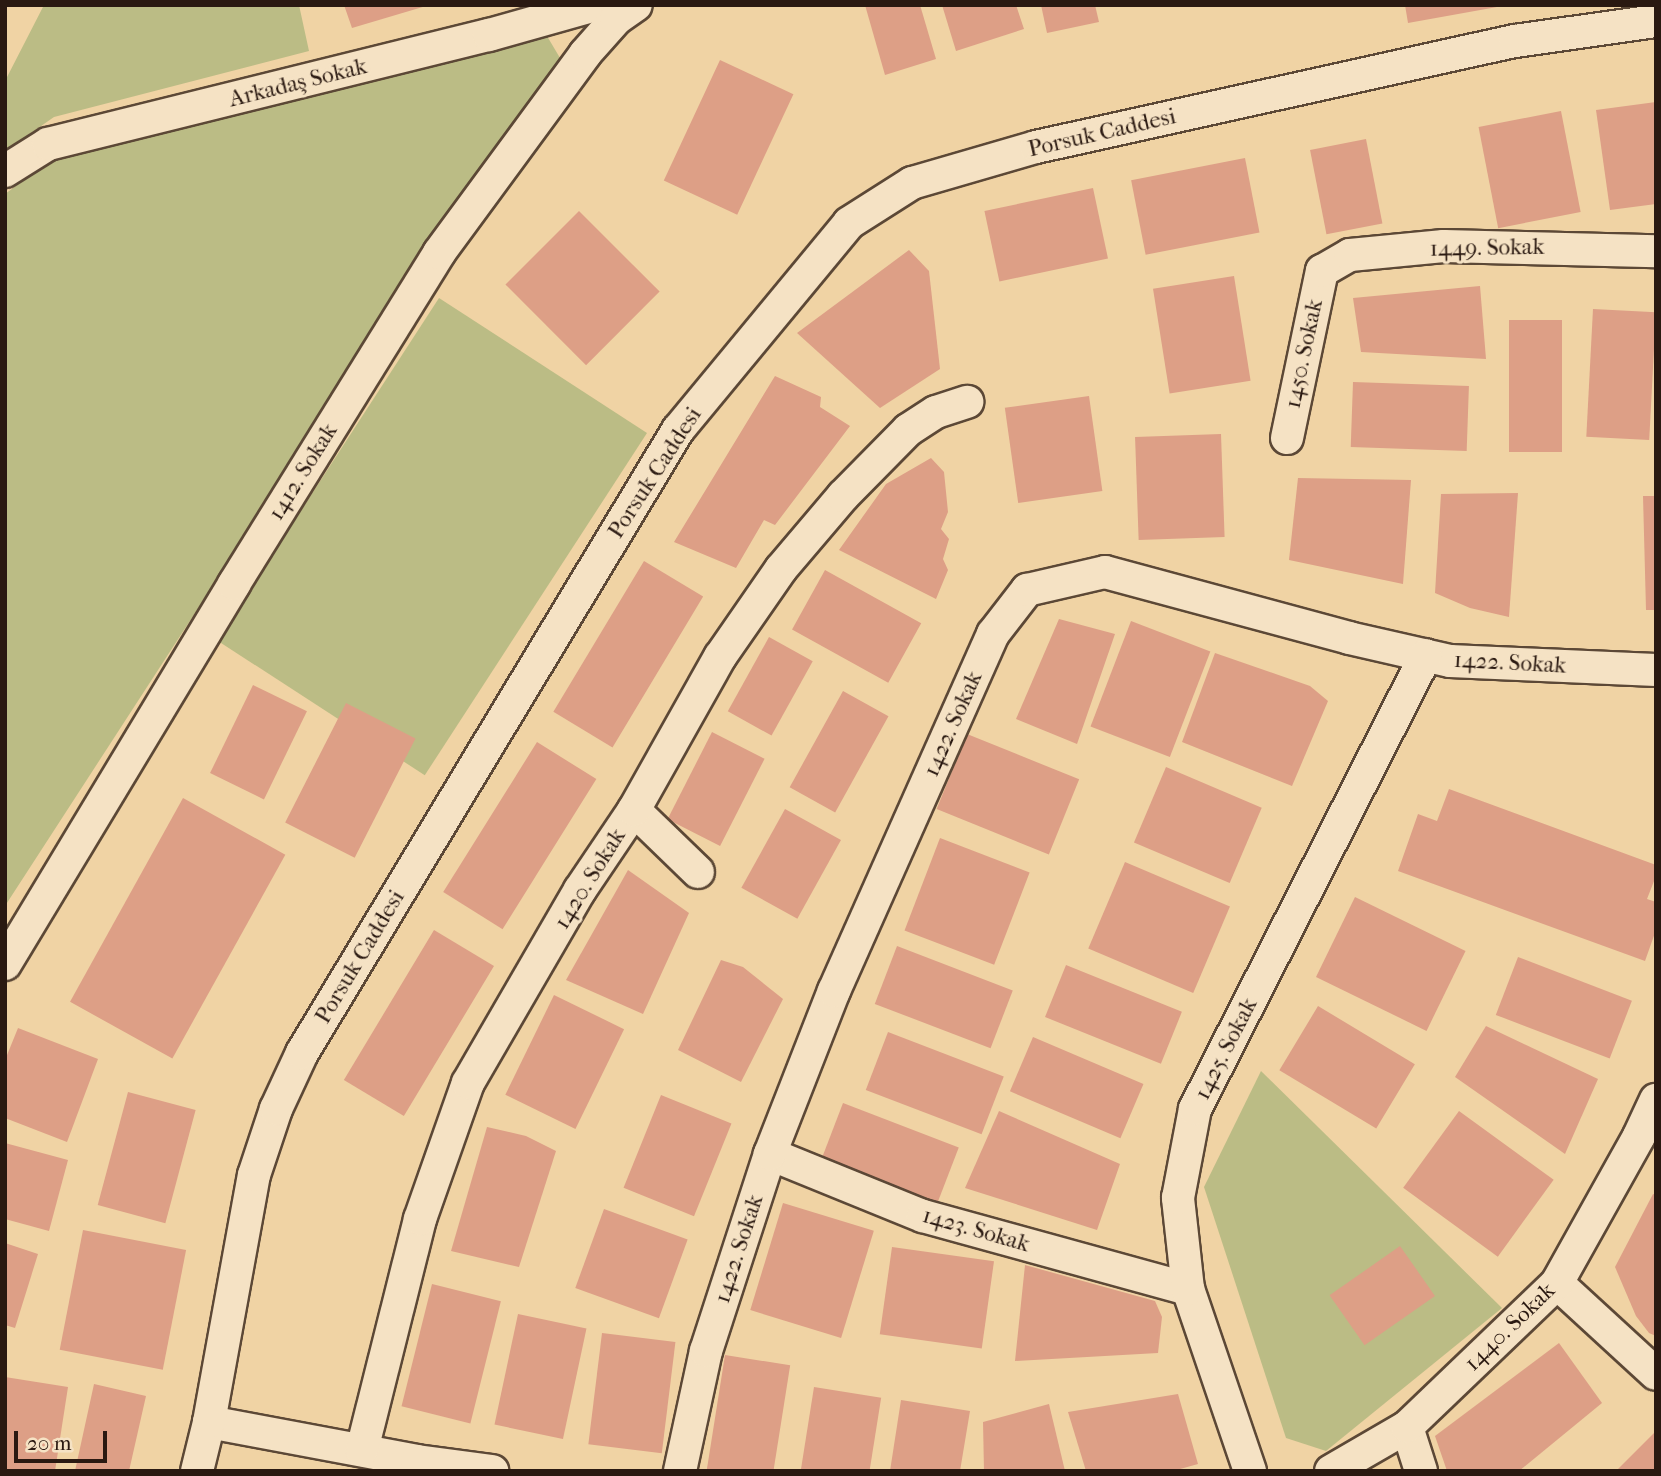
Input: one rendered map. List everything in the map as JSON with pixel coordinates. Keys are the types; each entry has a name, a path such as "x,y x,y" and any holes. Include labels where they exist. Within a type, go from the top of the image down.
{"street":[{"name":"Arkadaş Sokak","path":"5,172 48,144 489,35 596,5"},
{"name":"1412. Sokak","path":"5,964 234,584 439,253 585,54 616,19 636,5"},
{"name":"Porsuk Caddesi","path":"197,1471 209,1423 254,1175 276,1109 302,1053 678,430 849,223 912,183 1037,147 1515,41 1656,21"},
{"name":"1449. Sokak","path":"1322,271 1350,255 1444,246 1656,251"},
{"name":"1450. Sokak","path":"1287,438 1322,271"},
{"name":"1420. Sokak","path":"362,1450 420,1219 468,1083 580,890 634,810 720,657 781,569 843,496 908,430 936,412 967,402"},
{"name":"1422. Sokak","path":"680,1471 706,1351 770,1154 834,991 993,634 1027,590 1105,572 1349,638 1450,661 1656,670"},
{"name":"1425. Sokak","path":"1250,1471 1188,1289 1178,1198 1195,1110 1426,656"},
{"path":"634,810 698,872"},
{"name":"1440. Sokak","path":"1331,1471 1407,1427 1557,1283 1647,1138 1656,1100"},
{"name":"1423. Sokak","path":"770,1154 923,1216 1188,1289"},
{"path":"1557,1283 1656,1374"},
{"path":"209,1423 417,1461 492,1471"},
{"path":"1407,1427 1421,1471"}],"green space":[{"path":"44,5 299,5 309,51 54,117 5,151 5,81"},
{"path":"544,31 563,63 407,286 5,906 5,194 52,160"},
{"path":"439,298 647,433 425,775 217,640"},
{"path":"1261,1071 1502,1308 1326,1451 1286,1438 1204,1187"}],"building":[{"path":"344,5 426,5 426,6 352,28"},
{"path":"865,5 920,5 936,59 885,75"},
{"path":"942,5 1016,5 1024,29 956,51"},
{"path":"1041,5 1095,5 1099,22 1047,33"},
{"path":"1405,5 1497,5 1497,7 1408,23"},
{"path":"720,60 793,94 737,215 664,181"},
{"path":"1656,102 1656,204 1610,210 1596,110"},
{"path":"1561,111 1581,212 1498,228 1479,127"},
{"path":"1366,139 1382,223 1326,234 1310,150"},
{"path":"1245,158 1260,233 1146,255 1131,180"},
{"path":"1093,188 1108,258 999,282 984,211"},
{"path":"579,211 660,292 586,365 505,285"},
{"path":"909,250 929,271 940,369 880,408 797,333"},
{"path":"1234,276 1251,381 1170,394 1153,289"},
{"path":"1480,286 1486,359 1361,352 1353,298"},
{"path":"1593,309 1656,312 1649,440 1586,437"},
{"path":"1509,320 1562,320 1562,452 1509,452"},
{"path":"775,376 821,397 820,407 850,426 775,525 764,520 736,568 674,542"},
{"path":"1353,382 1469,386 1467,451 1351,447"},
{"path":"1089,396 1102,491 1018,503 1005,408"},
{"path":"1221,434 1225,537 1139,540 1135,437"},
{"path":"931,458 944,472 948,512 941,529 949,539 943,559 948,570 936,599 839,550 886,484"},
{"path":"1298,478 1411,480 1403,584 1289,560"},
{"path":"1518,493 1509,617 1470,608 1435,593 1441,494"},
{"path":"1643,496 1656,496 1656,610 1646,610"},
{"path":"644,561 703,597 612,747 553,712"},
{"path":"825,570 921,623 888,683 792,629"},
{"path":"1059,619 1115,634 1077,744 1016,719"},
{"path":"1131,621 1210,651 1170,757 1091,726"},
{"path":"769,637 813,661 772,736 728,711"},
{"path":"1215,653 1310,686 1328,701 1292,786 1182,742"},
{"path":"253,685 307,711 264,799 210,773"},
{"path":"843,691 888,716 835,812 790,787"},
{"path":"346,703 415,738 355,858 285,822"},
{"path":"712,732 765,759 720,846 668,819"},
{"path":"967,734 1079,779 1049,854 937,809"},
{"path":"537,742 596,779 503,929 443,892"},
{"path":"1166,767 1262,808 1230,883 1134,842"},
{"path":"1449,789 1656,865 1656,876 1647,899 1656,902 1656,930 1645,961 1398,871 1418,814 1437,821"},
{"path":"183,798 285,855 172,1059 70,1002"},
{"path":"785,809 841,840 797,919 741,888"},
{"path":"940,838 1030,872 994,965 905,930"},
{"path":"1125,862 1230,907 1193,993 1088,949"},
{"path":"628,870 689,913 643,1014 566,980"},
{"path":"1355,897 1466,951 1427,1031 1316,977"},
{"path":"434,930 494,966 404,1116 344,1080"},
{"path":"897,946 1013,990 991,1048 875,1004"},
{"path":"1518,957 1632,1001 1610,1059 1496,1015"},
{"path":"721,960 743,967 783,999 741,1082 678,1050"},
{"path":"1066,965 1182,1012 1161,1064 1045,1017"},
{"path":"554,995 624,1029 575,1129 505,1095"},
{"path":"1318,1006 1415,1064 1376,1128 1279,1070"},
{"path":"1486,1026 1598,1079 1565,1154 1455,1077"},
{"path":"18,1028 98,1059 67,1142 5,1118 5,1060"},
{"path":"888,1032 1004,1076 982,1134 866,1090"},
{"path":"1033,1037 1143,1084 1120,1138 1010,1091"},
{"path":"128,1092 196,1110 165,1223 98,1205"},
{"path":"661,1095 731,1123 694,1216 624,1188"},
{"path":"843,1103 959,1147 937,1205 821,1161"},
{"path":"999,1111 1120,1164 1097,1230 965,1188"},
{"path":"1459,1111 1554,1180 1498,1257 1403,1188"},
{"path":"487,1127 526,1136 556,1151 519,1267 451,1251"},
{"path":"5,1143 68,1160 49,1231 5,1219"},
{"path":"1653,1194 1656,1195 1656,1336 1649,1333 1636,1316 1615,1267"},
{"path":"783,1203 874,1231 841,1338 750,1310"},
{"path":"604,1209 688,1239 659,1318 575,1288"},
{"path":"83,1230 186,1250 163,1370 60,1350"},
{"path":"5,1243 38,1254 15,1328 5,1325"},
{"path":"1400,1246 1435,1296 1365,1345 1330,1295"},
{"path":"892,1247 994,1261 982,1348 880,1334"},
{"path":"1025,1265 1155,1301 1162,1317 1158,1353 1015,1361"},
{"path":"432,1284 501,1301 470,1423 402,1406"},
{"path":"518,1314 586,1329 563,1439 495,1425"},
{"path":"602,1333 675,1342 662,1453 588,1444"},
{"path":"1559,1343 1602,1403 1519,1471 1447,1471 1435,1436"},
{"path":"725,1355 790,1365 773,1471 707,1471"},
{"path":"5,1377 68,1387 55,1471 5,1471"},
{"path":"94,1384 146,1396 129,1471 75,1471"},
{"path":"814,1387 881,1398 870,1471 801,1471"},
{"path":"1178,1394 1198,1464 1173,1471 1086,1471 1068,1412"},
{"path":"901,1400 970,1411 960,1471 890,1471"},
{"path":"1049,1404 1065,1471 984,1471 983,1422"},
{"path":"1654,1433 1656,1471 1616,1471"}]}
